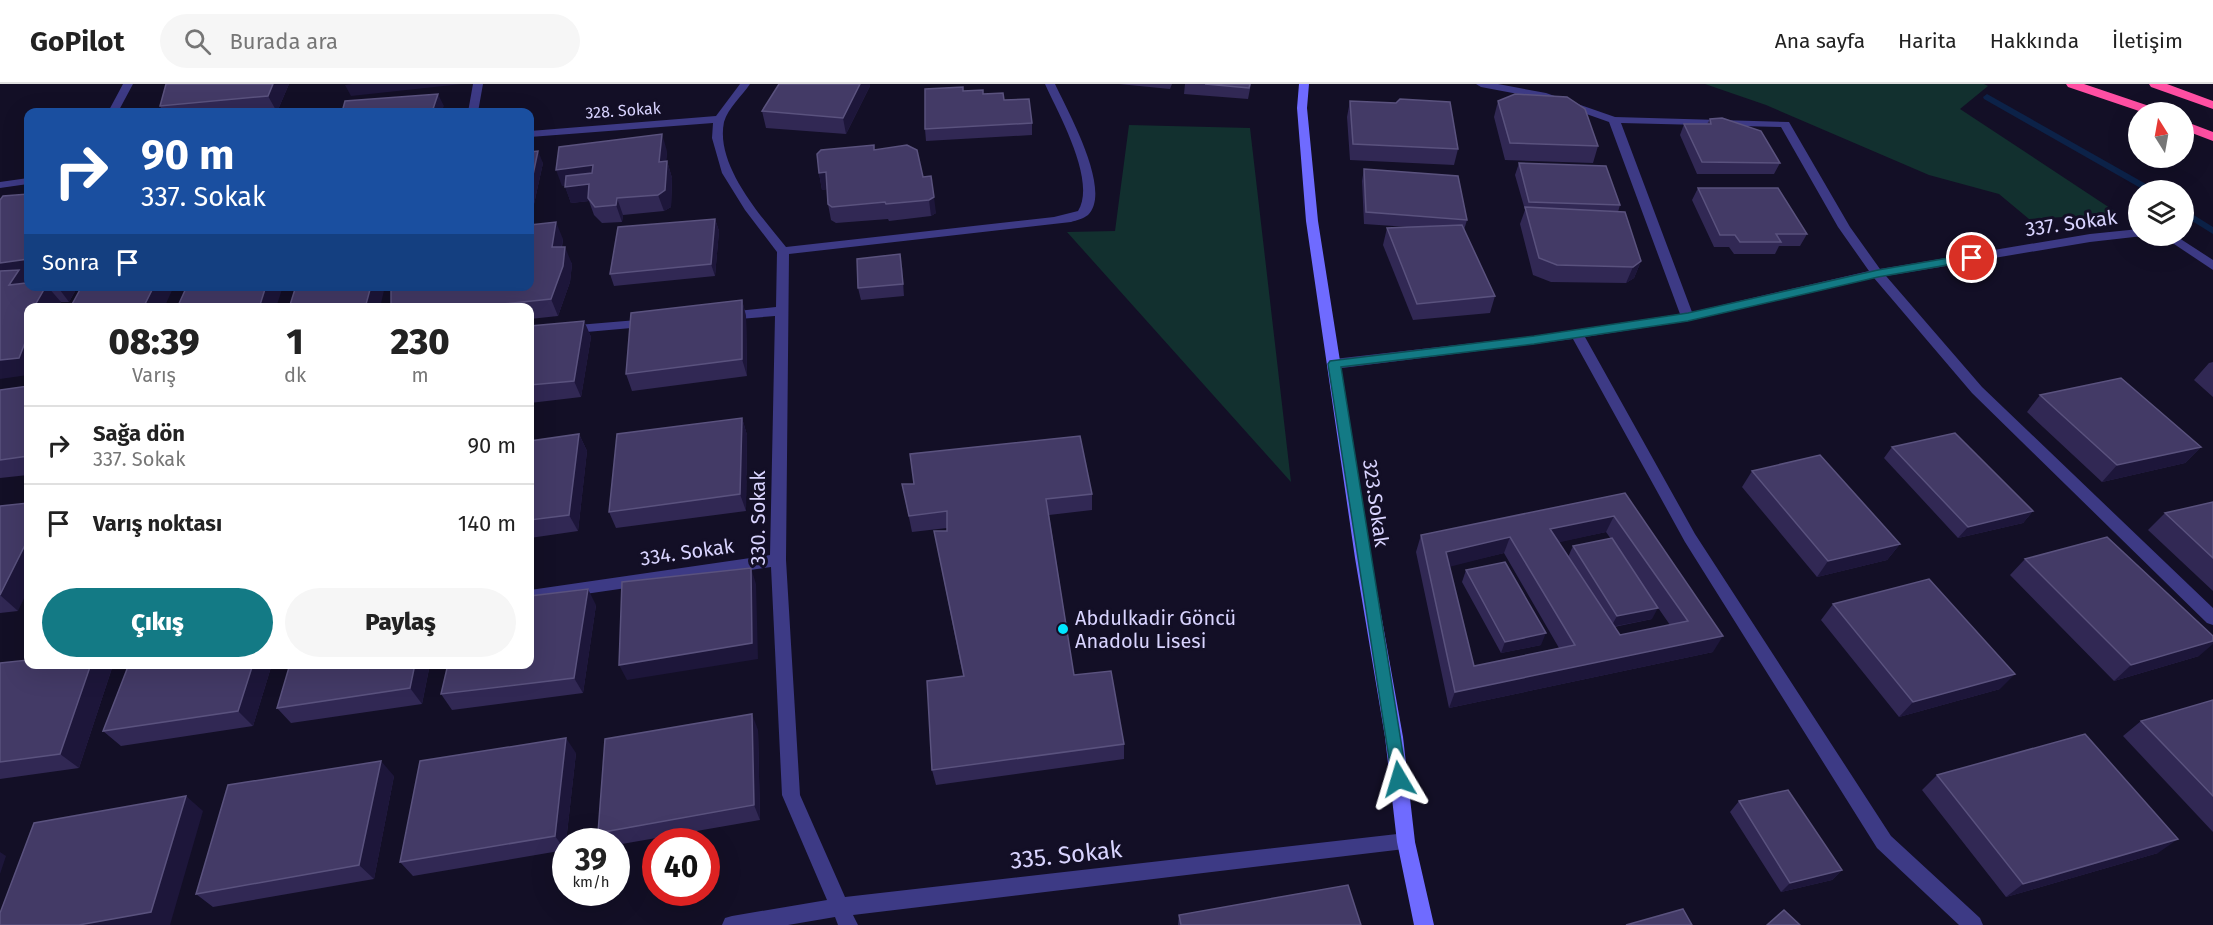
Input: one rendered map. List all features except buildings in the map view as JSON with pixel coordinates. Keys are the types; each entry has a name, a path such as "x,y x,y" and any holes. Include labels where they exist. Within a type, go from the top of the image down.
{"highway":[{"path":"2072,84 2128,103"},
{"path":"2155,84 2213,105"},
{"path":"2194,129 2213,136"}],"street":[{"path":"115,108 128,84"},
{"path":"474,108 478,84"},
{"path":"745,84 720,119 716,137 743,203 783,251 1054,221 1080,215 1086,211 1091,198 1083,157 1050,84"},
{"name":"323.Sokak","path":"1304,84 1302,108 1312,221 1363,558 1394,737 1406,842 1424,925"},
{"path":"1481,84 1546,96 1614,120 1785,124 1844,227 1866,260 1977,390 2213,618"},
{"name":"328. Sokak","path":"534,134 720,119"},
{"path":"1614,120 1688,317"},
{"path":"0,185 24,181"},
{"name":"337. Sokak","path":"1334,364 1577,334 1688,317 1878,273 2090,238 2128,234"},
{"path":"2183,246 2213,266"},
{"name":"330. Sokak","path":"783,251 780,311 778,560 791,795 848,925"},
{"path":"709,317 780,311"},
{"path":"534,333 661,322"},
{"path":"1577,334 1690,538 1884,842 1973,925"},
{"name":"334. Sokak","path":"534,595 778,560"},
{"name":"335. Sokak","path":"732,925 839,907 1406,842"}],"green space":[{"path":"1705,84 1984,84 1988,86 1960,109 2119,214 2029,219 1999,194 1929,175 1766,105"},
{"path":"1129,125 1250,128 1291,482 1067,232 1115,231"}],"waterway":[{"path":"1987,97 2132,180"},
{"path":"2194,219 2213,231"}],"place":[{"name":"Abdulkadir Göncü Anadolu Lisesi","path":"1063,629"}],"route":[{"path":"1399,779 1334,364 1534,340 1688,317 1878,273 1972,258"}]}
